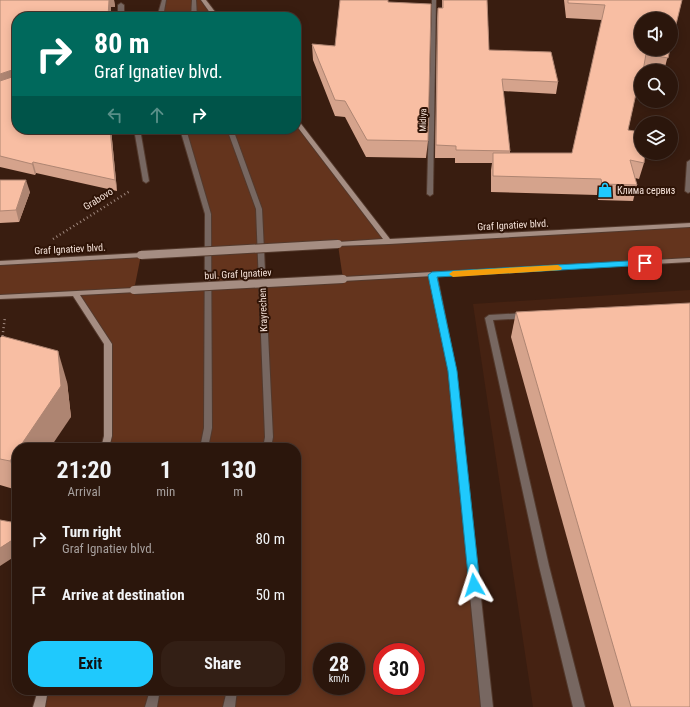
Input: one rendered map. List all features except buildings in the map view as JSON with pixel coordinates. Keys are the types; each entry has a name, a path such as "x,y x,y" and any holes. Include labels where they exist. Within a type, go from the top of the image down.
{"main road":[{"path":"203,0 212,12"},
{"path":"301,128 389,242"},
{"name":"Graf Ignatiev blvd.","path":"0,263 690,225"},
{"path":"432,275 690,260"},
{"name":"bul. Graf Ignatiev","path":"75,293 432,275"},
{"path":"4,297 75,293 108,344 108,436 106,443"},
{"path":"39,707 42,695"}],"street":[{"path":"161,12 164,0"},
{"path":"194,0 194,12"},
{"name":"Midiya","path":"430,194 434,0"},
{"path":"121,5 121,12"},
{"path":"138,134 146,181"},
{"path":"184,134 208,214 208,428 205,443"},
{"name":"Krayrechen","path":"232,134 259,209 269,437 268,443"},
{"path":"688,191 690,162"},
{"path":"432,275 452,371 487,707"},
{"path":"535,316 488,318 544,566 579,707"},
{"path":"151,707 154,695"},
{"path":"229,707 231,695"}],"path":[{"name":"Grabovo","path":"49,242 146,181"},
{"path":"2,342 4,297"}],"shaded area":[{"path":"164,0 203,0 212,12 161,12"},
{"path":"301,128 389,242 690,225 690,260 433,275 452,371 487,707 39,707 42,695 301,695 301,443 105,443 108,344 75,293 0,297 0,263 141,255 134,290 208,286 208,214 184,134 301,134","holes":["338,245 343,279 264,283 263,249"]},
{"path":"690,290 690,707 533,707 473,304"}],"slow traffic":[{"path":"453,274 558,268"}],"place":[{"name":"Клима сервиз","path":"605,190"}],"route":[{"path":"474,585 452,371 432,275 645,263"}]}
